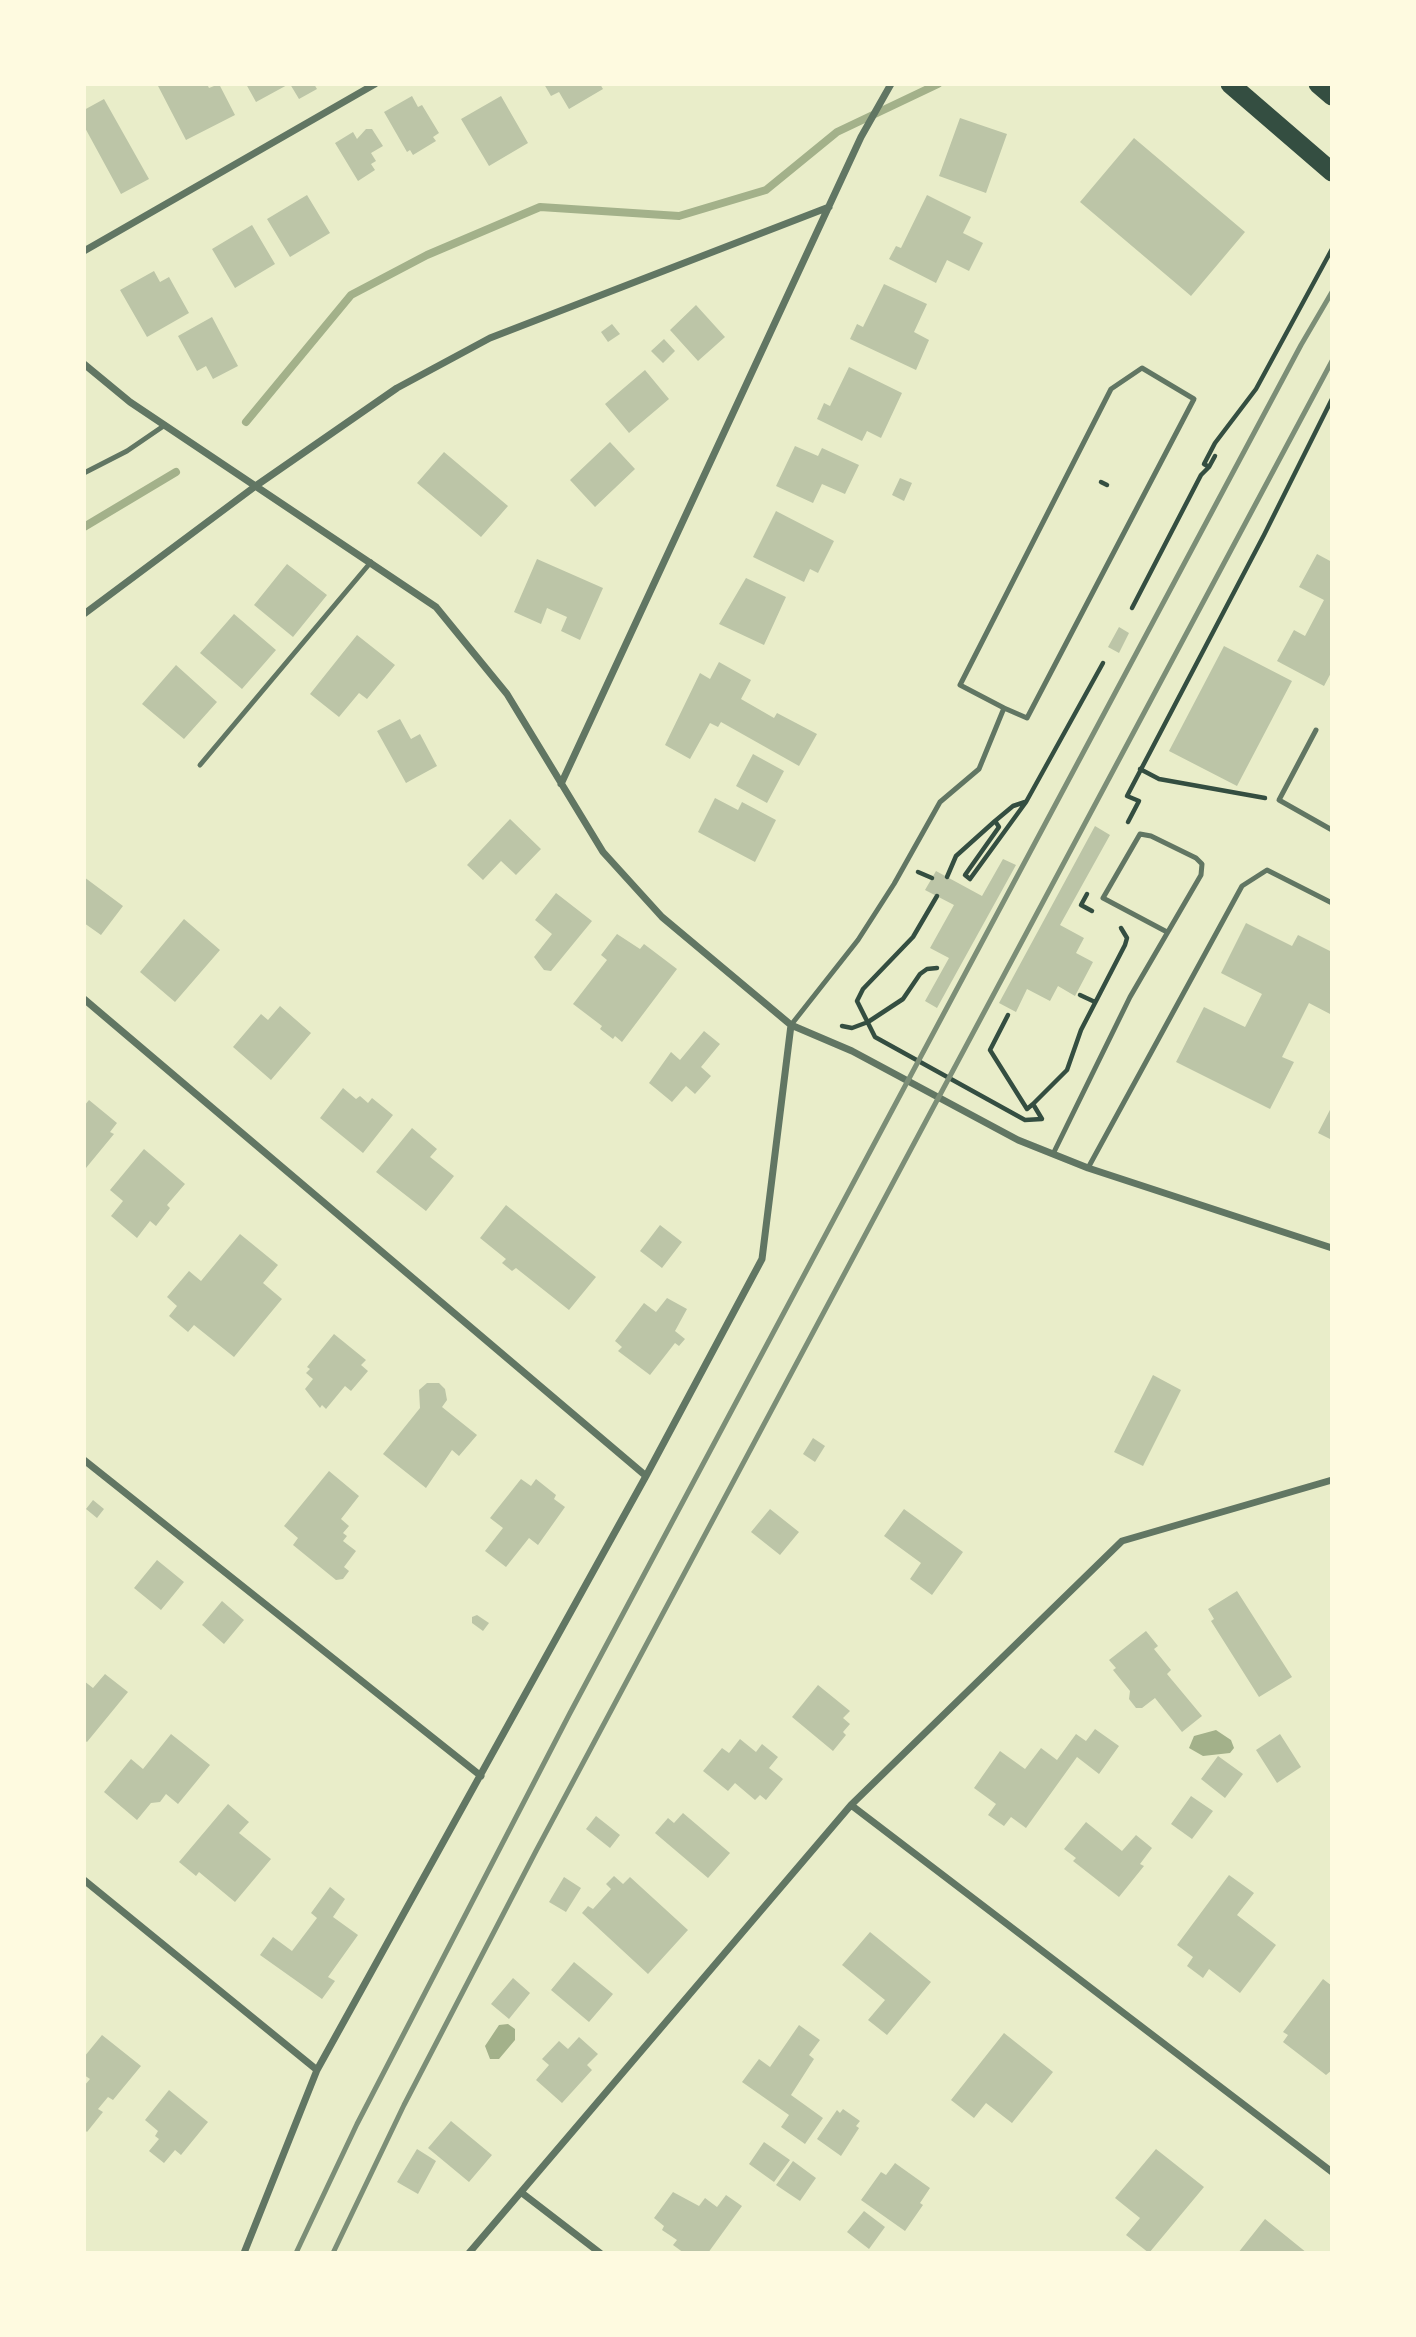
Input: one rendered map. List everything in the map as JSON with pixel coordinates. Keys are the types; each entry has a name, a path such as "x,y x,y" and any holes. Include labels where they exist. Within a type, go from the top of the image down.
{"highway":[{"path":"1230,84 1332,172"},
{"path":"1318,84 1332,96"}],"street":[{"path":"84,251 375,84"},
{"path":"561,784 862,137 891,84"},
{"path":"84,614 257,485 397,388 490,338 829,207"},
{"path":"84,364 130,402 436,607 507,694 603,852 662,917 791,1025 852,1051 1018,1140 1054,1152 1088,1168 1332,1248"},
{"path":"84,999 646,1476"},
{"path":"244,2253 317,2070 646,1476 762,1259 791,1025"},
{"path":"84,1460 481,1776"},
{"path":"469,2253 851,1805 1122,1541 1332,1480"},
{"path":"851,1805 1332,2172"},
{"path":"84,1880 317,2070"},
{"path":"522,2193 600,2253"}],"lane":[{"path":"1142,368 1194,399 1027,718 1004,708 960,685 1111,389 1142,368"},
{"path":"84,473 127,451 165,425"},
{"path":"200,765 371,562"},
{"path":"791,1025 858,940 894,884 940,802 979,769 1004,708"},
{"path":"1316,730 1279,800 1332,830"},
{"path":"1054,1152 1130,997 1201,875 1202,864 1151,835 1140,834 1103,898 1167,932"},
{"path":"1088,1168 1242,886 1267,870 1332,903"}],"path":[{"path":"1209,467 1204,464 1215,443 1256,389 1332,249"},
{"path":"1126,824 1139,801 1127,796 1140,769 1265,535 1332,399"},
{"path":"1132,608 1201,475 1215,456"},
{"path":"1101,482 1107,485"},
{"path":"995,821 999,827 965,875 970,879 1026,802 1103,663"},
{"path":"1140,769 1159,779 1236,795 1279,800"},
{"path":"947,877 956,856 1013,806 1026,802"},
{"path":"1094,882 1081,905 1104,916"},
{"path":"937,896 912,937 863,989 858,1001 876,1037 1025,1120 1042,1119 1033,1104"},
{"path":"1008,1015 990,1050 1027,1109 1067,1070 1081,1030 1127,938 1124,930 1115,922"},
{"path":"852,1028 868,1022 903,999 920,974 927,969 937,968"},
{"path":"1080,996 1095,1002"}],"shaded area":[{"path":"1216,1730 1231,1740 1234,1748 1230,1753 1203,1756 1189,1748 1194,1736"},
{"path":"508,2024 515,2029 515,2040 499,2059 490,2059 485,2046 499,2025"}],"building":[{"path":"157,84 207,84 209,88 219,84 235,115 186,140"},
{"path":"246,84 289,84 256,102"},
{"path":"290,84 314,84 317,89 299,99"},
{"path":"544,84 600,84 603,89 569,109 559,92 551,96"},
{"path":"412,96 418,107 422,105 439,133 433,137 436,141 413,155 410,150 407,152 384,112"},
{"path":"501,96 528,143 489,166 461,119"},
{"path":"104,99 149,179 121,194 84,126 84,110"},
{"path":"960,118 1007,134 986,193 939,176"},
{"path":"366,129 372,129 383,146 371,153 376,161 371,164 375,170 358,181 335,143 353,132 357,139"},
{"path":"1134,138 1245,232 1191,296 1080,202"},
{"path":"307,195 330,233 290,257 267,219"},
{"path":"927,195 971,217 963,233 983,243 969,271 947,260 936,283 889,259 896,246 901,248"},
{"path":"252,225 275,264 235,288 212,249"},
{"path":"154,271 160,282 169,277 189,313 147,337 120,290"},
{"path":"884,284 927,304 914,332 929,340 916,370 850,339 857,324 863,327"},
{"path":"696,305 725,337 698,361 670,330"},
{"path":"212,317 238,366 213,379 206,366 197,371 178,336"},
{"path":"612,324 620,334 608,342 601,332"},
{"path":"664,339 675,351 663,363 651,351"},
{"path":"849,367 902,393 881,438 867,431 862,441 817,419 824,403 830,406"},
{"path":"645,370 669,399 629,433 605,404"},
{"path":"610,442 635,469 595,507 570,480"},
{"path":"795,446 818,456 822,448 859,465 845,494 822,484 813,503 776,486"},
{"path":"444,452 508,506 481,537 417,483"},
{"path":"900,478 912,483 904,501 892,495"},
{"path":"776,511 834,541 818,573 810,569 804,582 753,557"},
{"path":"1317,554 1332,562 1332,671 1324,686 1277,661 1294,630 1305,636 1324,600 1299,587"},
{"path":"537,559 603,588 580,640 561,631 567,617 547,608 541,624 514,612"},
{"path":"287,564 327,595 293,637 254,605"},
{"path":"746,578 786,597 764,645 719,624"},
{"path":"234,614 276,650 242,689 200,653"},
{"path":"1119,627 1129,633 1119,653 1108,647"},
{"path":"357,635 395,665 367,699 359,693 339,717 310,694"},
{"path":"1224,646 1292,681 1237,786 1169,751"},
{"path":"719,662 751,680 741,699 774,718 777,713 817,734 799,766 721,722 718,727 710,723 690,759 665,745 700,673 710,679"},
{"path":"176,665 217,702 184,739 142,704"},
{"path":"400,719 411,739 420,734 437,766 406,783 377,731"},
{"path":"753,754 784,771 767,803 736,786"},
{"path":"715,798 738,810 742,802 776,820 755,862 698,832"},
{"path":"510,819 541,849 516,875 501,861 483,880 467,865"},
{"path":"1095,826 1110,835 1060,925 1084,938 1076,953 1093,962 1075,996 1058,986 1050,1001 1027,989 1016,1012 999,1003"},
{"path":"1003,859 1016,865 937,1008 925,1001 949,958 930,948 954,905 925,890 936,871 982,896"},
{"path":"84,877 123,906 101,935 84,923"},
{"path":"556,893 592,921 551,971 544,970 534,957 552,934 535,920"},
{"path":"184,919 220,950 175,1002 140,972"},
{"path":"1246,923 1292,946 1298,935 1332,952 1332,1015 1309,1003 1282,1057 1294,1062 1270,1109 1176,1062 1204,1007 1245,1027 1262,994 1221,973"},
{"path":"617,934 640,949 644,944 677,969 622,1042 600,1029 602,1026 573,1004 607,960 601,955"},
{"path":"280,1006 311,1033 271,1080 233,1047 261,1014 268,1020"},
{"path":"704,1031 720,1044 701,1067 711,1076 695,1094 686,1086 672,1102 649,1083 671,1052 680,1060"},
{"path":"343,1088 356,1099 360,1096 368,1103 372,1098 393,1115 363,1153 320,1118"},
{"path":"89,1100 117,1123 110,1132 114,1134 86,1168 84,1106"},
{"path":"1332,1106 1332,1140 1318,1133"},
{"path":"412,1128 437,1149 430,1157 454,1176 426,1211 376,1172"},
{"path":"144,1149 185,1184 167,1205 170,1208 156,1226 150,1221 137,1238 111,1216 123,1201 110,1190"},
{"path":"506,1205 596,1277 569,1310 516,1268 512,1271 502,1263 506,1259 480,1238"},
{"path":"660,1225 682,1242 662,1268 640,1251"},
{"path":"240,1234 278,1265 263,1283 282,1299 234,1357 194,1325 188,1332 169,1316 177,1306 167,1297 189,1271 201,1281"},
{"path":"667,1298 687,1309 675,1331 685,1339 679,1346 675,1343 650,1375 618,1351 622,1347 615,1341 644,1303 656,1312"},
{"path":"334,1334 366,1360 361,1365 368,1371 351,1391 345,1386 326,1409 322,1405 320,1408 305,1389 313,1379 306,1373 310,1369 307,1367"},
{"path":"1153,1375 1181,1390 1143,1466 1114,1452"},
{"path":"427,1383 439,1383 445,1389 447,1400 442,1407 477,1435 459,1456 452,1450 426,1488 383,1454 420,1408 419,1390"},
{"path":"813,1438 825,1446 815,1462 803,1454"},
{"path":"329,1471 359,1496 341,1519 349,1526 343,1533 347,1536 343,1541 356,1551 344,1567 349,1571 343,1579 336,1580 293,1545 298,1538 284,1526"},
{"path":"521,1479 531,1486 536,1479 556,1495 554,1499 565,1507 538,1545 529,1538 506,1567 485,1551 503,1528 490,1518"},
{"path":"93,1500 104,1509 97,1518 86,1509"},
{"path":"770,1509 799,1532 780,1555 751,1532"},
{"path":"904,1509 963,1552 932,1595 910,1579 921,1563 884,1536"},
{"path":"157,1560 184,1582 161,1610 134,1588"},
{"path":"1237,1591 1292,1677 1259,1697 1211,1621 1214,1619 1208,1609"},
{"path":"222,1601 244,1620 224,1644 202,1625"},
{"path":"477,1615 489,1623 483,1631 472,1623 472,1617"},
{"path":"1146,1631 1158,1646 1154,1649 1171,1670 1167,1674 1202,1716 1182,1732 1155,1698 1142,1708 1136,1708 1129,1699 1130,1691 1113,1670 1116,1668 1109,1660"},
{"path":"105,1674 128,1692 87,1742 84,1740 84,1681 93,1688"},
{"path":"818,1685 850,1711 843,1718 850,1724 843,1732 846,1735 833,1751 792,1717"},
{"path":"1095,1729 1119,1746 1099,1774 1077,1757 1026,1828 1011,1817 1004,1826 988,1815 996,1804 974,1788 1000,1751 1025,1769 1041,1748 1057,1760 1076,1734 1086,1741"},
{"path":"171,1734 210,1765 178,1804 166,1794 160,1802 151,1803 137,1820 104,1792 131,1759 143,1769"},
{"path":"1280,1734 1301,1767 1277,1783 1256,1750"},
{"path":"740,1739 756,1752 762,1744 778,1757 769,1768 783,1779 766,1800 760,1795 755,1800 735,1783 728,1791 703,1771 722,1748 729,1753"},
{"path":"1218,1756 1243,1774 1225,1798 1201,1779"},
{"path":"1191,1796 1213,1811 1192,1839 1171,1824"},
{"path":"228,1804 249,1822 239,1833 271,1859 235,1902 199,1872 196,1876 179,1862"},
{"path":"683,1813 730,1853 708,1878 655,1833 668,1818 674,1823"},
{"path":"596,1816 620,1835 610,1848 586,1829"},
{"path":"1086,1822 1122,1851 1136,1835 1152,1848 1140,1864 1144,1866 1119,1897 1073,1861 1076,1858 1064,1849"},
{"path":"1229,1875 1254,1893 1237,1915 1276,1945 1240,1993 1209,1969 1203,1978 1187,1966 1193,1957 1177,1945"},
{"path":"614,1876 623,1884 630,1877 688,1930 648,1974 582,1913 588,1906 593,1909 611,1889 606,1884"},
{"path":"564,1877 581,1888 566,1912 549,1902"},
{"path":"330,1887 345,1899 333,1917 358,1935 328,1977 335,1981 322,1999 260,1955 273,1937 292,1951 317,1918 311,1913"},
{"path":"870,1932 931,1982 887,2035 868,2020 885,2000 842,1965"},
{"path":"574,1962 613,1994 589,2022 551,1990"},
{"path":"513,1978 530,1993 509,2019 491,2004"},
{"path":"1323,1979 1332,1986 1332,2070 1326,2075 1283,2042 1288,2035 1283,2032"},
{"path":"799,2025 820,2040 809,2055 814,2059 791,2095 823,2118 805,2144 781,2127 789,2115 742,2082 759,2059 770,2067"},
{"path":"1004,2033 1053,2072 1012,2123 986,2103 974,2118 951,2100"},
{"path":"102,2035 141,2066 113,2100 108,2097 98,2109 103,2112 87,2132 84,2129 84,2086 90,2079 84,2075 84,2057"},
{"path":"579,2037 598,2054 587,2065 592,2070 562,2103 536,2080 549,2065 542,2059 559,2041 568,2049"},
{"path":"169,2090 208,2122 181,2155 175,2150 164,2163 149,2151 159,2139 155,2136 158,2131 145,2120"},
{"path":"843,2109 860,2121 856,2126 859,2128 841,2156 817,2139 837,2110 840,2113"},
{"path":"451,2121 492,2155 469,2182 428,2148"},
{"path":"764,2142 790,2160 774,2182 749,2164"},
{"path":"417,2149 436,2161 418,2194 397,2182"},
{"path":"1156,2149 1204,2187 1149,2253 1126,2235 1140,2218 1115,2198"},
{"path":"793,2161 816,2178 800,2201 776,2185"},
{"path":"895,2163 930,2188 920,2203 923,2205 905,2231 861,2200 881,2172 886,2175"},
{"path":"673,2192 699,2206 705,2198 717,2207 726,2195 742,2206 708,2253 684,2253 673,2245 677,2240 662,2230 664,2226 654,2218"},
{"path":"864,2211 885,2227 869,2249 847,2232"},
{"path":"1265,2219 1307,2253 1238,2253"}],"waterway":[{"path":"246,422 351,295 427,255 540,207 679,216 766,190 837,132 938,84"},
{"path":"84,527 176,472"}],"railway":[{"path":"296,2253 357,2124 570,1713 1301,345 1332,292"},
{"path":"333,2253 404,2105 536,1851 1332,361"}]}
